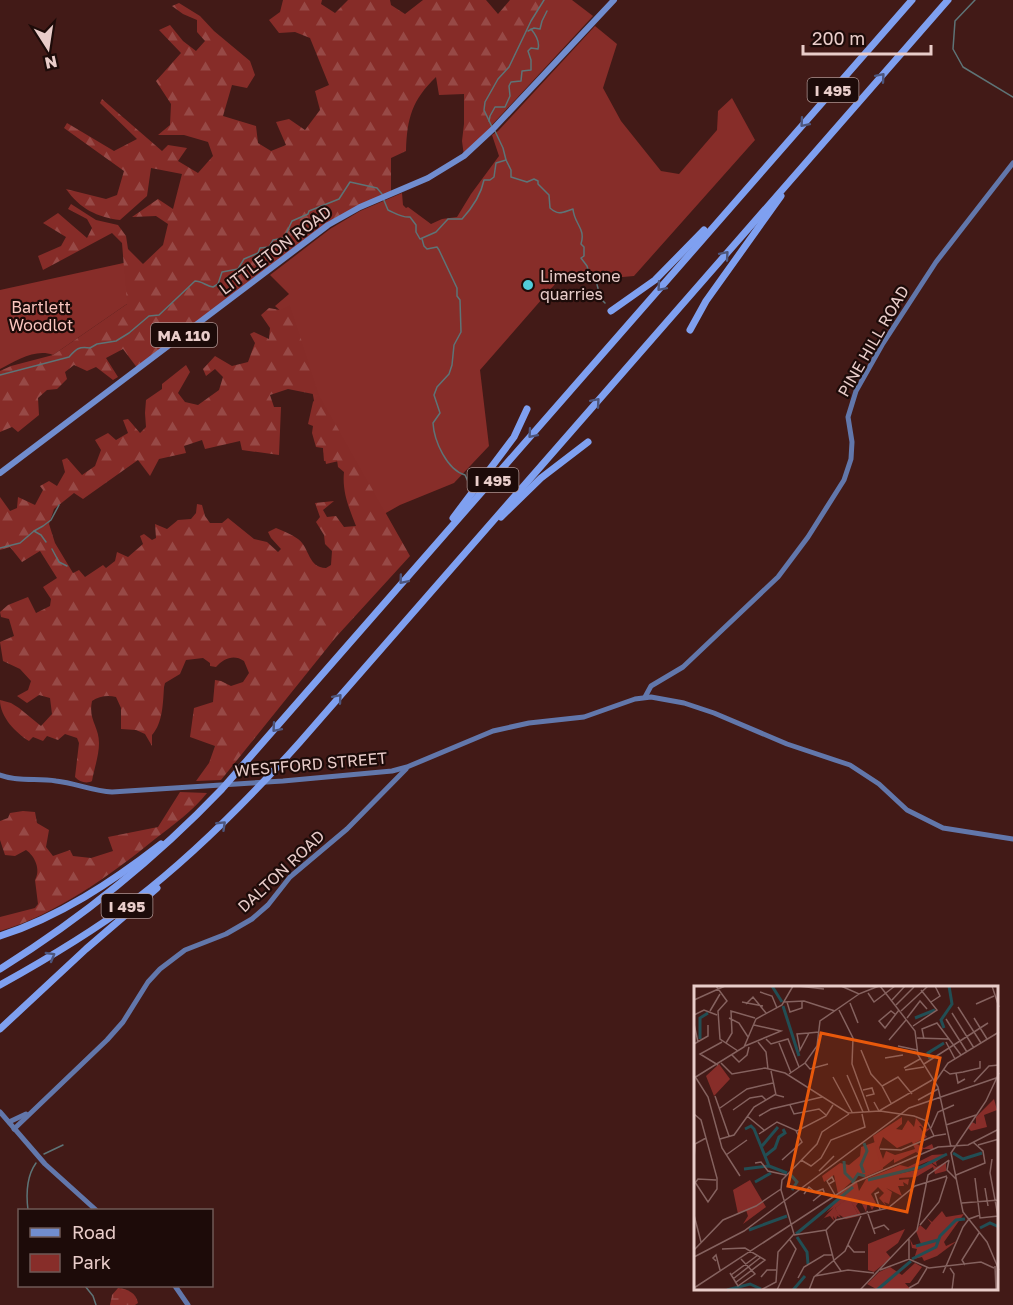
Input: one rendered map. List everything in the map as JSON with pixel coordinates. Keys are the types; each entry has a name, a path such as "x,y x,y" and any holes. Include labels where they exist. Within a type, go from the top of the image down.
{"highway":[{"name":"I 495","path":"0,969 61,929 115,889 191,821 276,728 912,0"},
{"name":"I 495","path":"0,985 61,951 135,900 200,846 271,775 948,0"},
{"path":"690,330 706,301 768,216 792,178"},
{"path":"611,311 655,280 754,180"},
{"path":"423,557 514,438 527,409"},
{"path":"474,541 541,478 588,442"},
{"path":"0,936 44,919 92,892 128,869 191,821"},
{"path":"0,1029 86,949 174,873 200,846"}],"main road":[{"name":"LITTLETON ROAD","path":"0,473 323,229 370,202 436,174 464,156 502,120 614,0"}],"street":[{"name":"PINE HILL ROAD","path":"645,697 651,686 683,667 778,577 808,537 844,480 851,459 852,442 848,417 856,392 886,339 938,259 1013,163"},
{"name":"WESTFORD STREET","path":"0,775 17,779 61,781 107,792 386,772 407,767 494,731 529,723 584,717 645,697 684,703 788,744 850,765 879,784 907,810 943,828 1013,839"},
{"name":"DALTON ROAD","path":"14,1129 28,1113 47,1098 107,1040 123,1022 151,979 165,964 185,950 226,934 252,919 268,905 290,877 347,829 407,767"},
{"path":"386,772 391,785"},
{"path":"0,1112 45,1164 95,1209"},
{"name":"DALTON ROAD","path":"9,1122 28,1113"},
{"path":"176,1287 188,1305"}],"green space":[{"path":"283,0 322,0 321,4 335,13 348,0 390,0 391,5 405,14 423,0 486,0 498,14 510,0 544,0 509,67 498,79 485,102 484,111 493,129 464,156 462,141 464,94 439,95 436,77 421,94 412,110 406,151 391,158 391,194 348,213 138,369 123,349 106,358 118,377 113,380 96,367 87,371 74,365 65,372 67,379 57,389 47,390 38,398 39,415 18,432 12,427 0,432 0,371 53,355 127,304 122,243 112,233 43,270 38,256 61,246 66,237 43,223 58,213 87,238 92,228 87,219 68,209 71,204 96,220 118,225 126,236 128,249 143,264 163,245 168,224 156,216 132,217 158,199 173,209 182,174 151,168 147,196 120,220 96,214 77,202 66,189 106,199 117,195 124,171 64,128 67,123 114,151 137,139 100,103 102,99 162,151 168,145 187,148 178,161 198,173 213,156 208,142 184,135 158,135 170,125 171,104 156,81 181,53 159,30 170,25 183,41 196,51 205,41 197,32 197,20 172,6 179,3 200,16 250,61 255,75 247,88 232,85 223,116 256,126 258,143 271,151 286,145 276,122 289,119 305,130 320,110 315,91 329,85 310,38 295,32 279,33 269,20 280,12"},
{"path":"520,0 572,0 593,16 491,126 468,121"},
{"path":"595,26 617,44 603,88 621,121 661,171 679,174 717,130 718,111 732,98 755,140 634,276 556,283 480,370 489,446 454,483 400,505 377,518 343,460 326,464 312,390 286,316 275,306 289,294 270,275 330,229 360,211 402,193 403,205 431,224 442,219 457,217 499,156 492,135"},
{"name":"Bartlett Woodlot","path":"128,262 140,295 53,355 33,354 0,369 0,290"},
{"path":"290,305 319,395 410,556 336,637 221,780 196,781 209,763 215,746 190,737 194,708 213,702 215,680 231,686 243,682 249,673 244,661 233,657 222,661 216,667 210,666 210,663 203,658 186,660 180,674 165,683 162,712 152,735 152,746 145,734 136,730 121,729 121,708 116,697 104,696 92,701 91,713 99,737 98,753 92,781 81,781 75,777 79,743 77,738 65,734 58,740 47,736 43,741 33,737 29,741 10,724 1,706 0,700 11,703 41,726 52,714 50,698 39,695 27,703 17,696 28,690 31,681 20,669 3,661 0,642 14,636 9,619 1,617 0,612 8,605 28,597 36,613 50,606 51,599 43,587 57,578 40,551 22,562 10,547 0,550 0,497 10,511 17,508 18,497 35,505 43,490 40,486 49,481 57,486 65,472 62,460 67,458 82,475 95,466 101,450 95,440 108,433 116,440 128,433 123,420 128,419 140,433 146,427 146,400 162,389 162,384 186,365 190,372 178,393 185,402 198,405 219,390 223,377 215,369 206,376 203,369 215,356 232,366 248,362 255,343 250,334 254,332 269,339 270,328 261,315 269,308 280,310","holes":["288,389 318,395 313,402 308,424 313,426 312,433 316,447 323,448 324,461 337,460 338,467 344,472 345,493 356,526 344,527 336,516 327,517 323,510 334,501 315,503 320,517 316,522 324,535 325,544 332,551 331,565 326,568 316,565 298,539 276,528 268,532 281,549 278,552 267,542 254,539 228,518 222,523 210,523 202,505 197,504 196,513 191,519 178,520 167,529 155,524 156,538 152,540 144,534 140,536 143,544 128,557 117,552 115,561 106,568 103,565 85,577 79,570 73,573 55,543 49,524 54,509 74,493 83,499 138,460 150,476 159,459 186,453 184,446 202,440 205,449 240,441 242,450 279,455 281,407 274,407 270,395"]},
{"path":"180,792 207,793 182,818 82,893 41,915 0,931 0,917 35,908 38,904 35,880 37,868 34,859 26,850 15,856 5,855 0,840 0,821 8,818 10,813 35,812 37,823 49,830 46,847 53,856 70,850 73,856 91,858 113,851 108,837 158,827"},
{"path":"118,1288 131,1292 138,1303 110,1305 112,1295"}],"waterway":[{"path":"492,127 484,110 485,102 498,79 509,67 544,0"},
{"path":"975,0 955,21 953,49 963,67 1013,97"},
{"path":"528,31 534,28 540,29 547,11"},
{"path":"489,121 495,107 505,107 510,96 511,82 521,81 522,71 531,70 528,51 531,48 538,49 537,39 531,29"},
{"path":"383,198 388,210 410,217 416,225 416,232 420,239 436,232 448,219 462,219 476,201 484,180 494,177 496,163 506,160 495,131"},
{"path":"506,160 511,170 511,177 527,182 534,179 538,181 538,184 549,195 550,208 561,213 573,209 582,234 581,244 584,247 584,256 581,258 590,276 596,281 601,299 605,303"},
{"path":"0,375 69,357 83,347 90,348 97,344 116,341 149,316 159,315 195,281 213,287 218,284 222,272 238,269 244,259 258,253 260,248 269,247 273,240 284,238 292,221 308,214 309,211 339,199 350,182 377,188 382,194"},
{"path":"422,239 427,249 437,247 439,250 457,288 457,296 460,300 461,332 454,345 449,374 437,387 434,395 440,413 433,423 436,438 447,461 458,472 465,475 471,488"},
{"path":"0,548 20,543 51,520 59,505"},
{"path":"34,531 46,542"},
{"path":"52,549 59,562 67,566"},
{"path":"44,1154 63,1145"},
{"path":"28,1209 30,1174 36,1163"},
{"path":"86,1287 93,1296 96,1305"}],"place":[{"name":"Limestone quarries","path":"528,285"}]}
